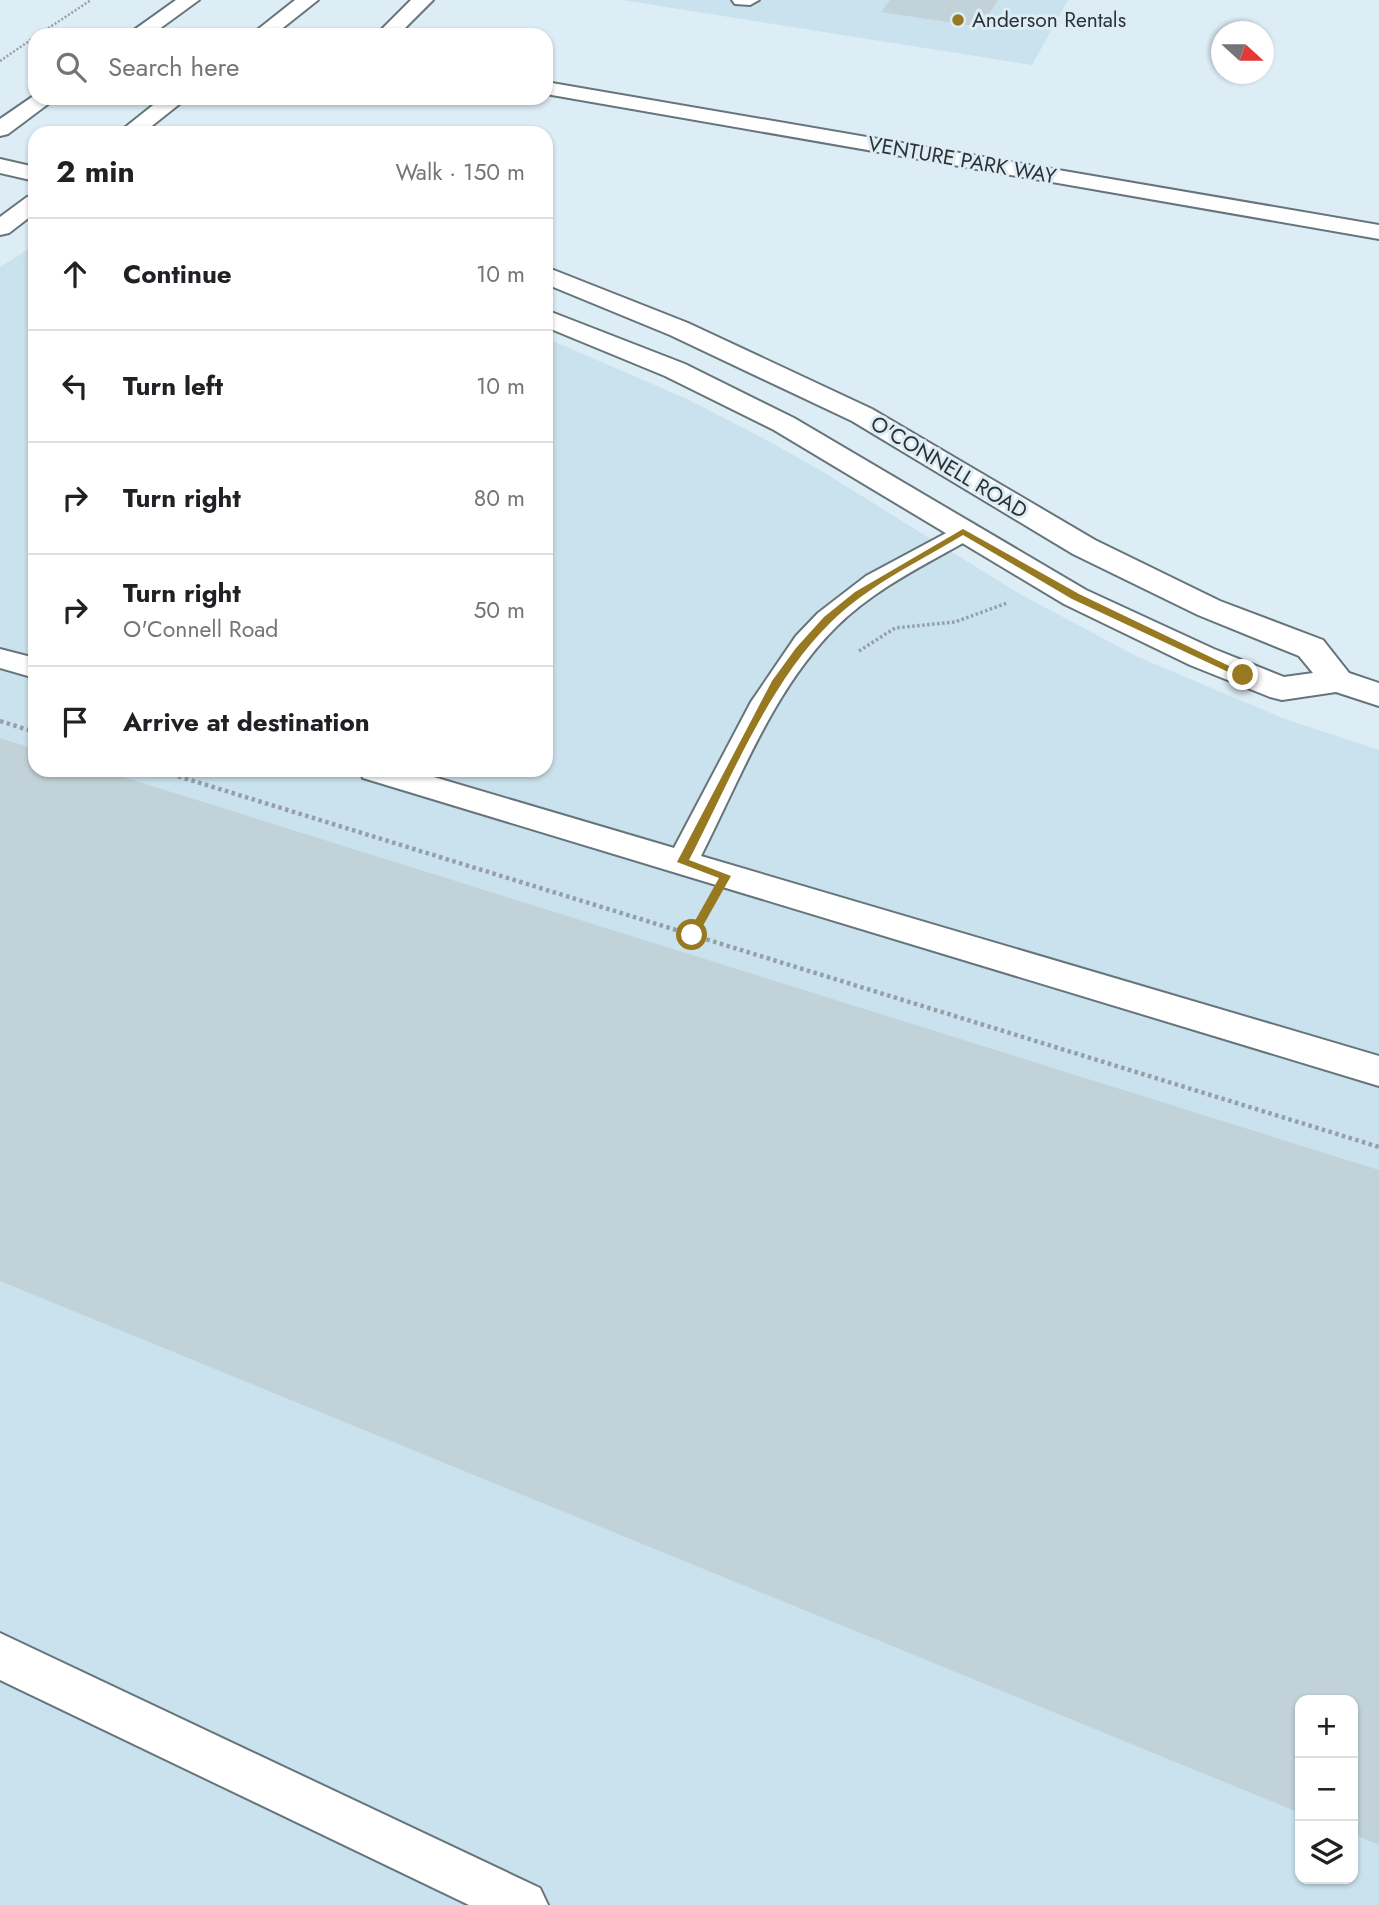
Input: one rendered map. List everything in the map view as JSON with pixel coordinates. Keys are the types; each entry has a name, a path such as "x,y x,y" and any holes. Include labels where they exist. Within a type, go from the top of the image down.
{"street":[{"path":"147,28 189,0"},
{"path":"270,28 308,0"},
{"path":"394,28 424,0"},
{"name":"VENTURE PARK WAY","path":"553,89 1379,232"},
{"path":"0,129 35,105"},
{"path":"138,126 167,105"},
{"path":"0,166 28,172"},
{"path":"0,228 28,207"},
{"name":"O'CONNELL ROAD","path":"553,278 679,328 862,415 1084,547 1209,608 1311,648 1338,681"},
{"name":"O'CONNELL ROAD","path":"553,321 664,365 736,400 833,450 1075,597 1243,675 1282,689 1338,681 1379,695"}],"lane":[{"path":"741,0 750,0"},
{"path":"682,862 777,681 799,650 828,619 858,594 963,531"},
{"path":"0,658 28,666"},
{"path":"397,777 1379,1071"},
{"path":"0,1656 523,1905"}],"path":[{"path":"49,28 91,0"},
{"path":"0,61 28,42"},
{"path":"856,654 895,628 955,622 991,611 1007,602"},
{"path":"0,721 28,730"},
{"path":"181,777 1379,1147"},
{"path":"692,935 725,876"}],"shaded area":[{"path":"622,0 1068,0 1032,65"},
{"path":"28,249 28,777 553,777 553,341 687,399 761,437 820,470 1018,593 1138,657 1285,719 1379,750 1379,1905 0,1905 0,267"}],"building":[{"name":"Anderson Rentals","path":"890,0 998,0 981,27 881,12"},
{"path":"0,738 28,747 28,777 123,777 1379,1170 1379,1845 1358,1836 1358,1695 1295,1695 1295,1811 0,1281"}],"place":[{"name":"Anderson Rentals","path":"958,20"}],"route":[{"path":"692,935 725,876 682,862 777,681 799,650 828,619 858,594 963,531 1075,597 1243,675"}]}
